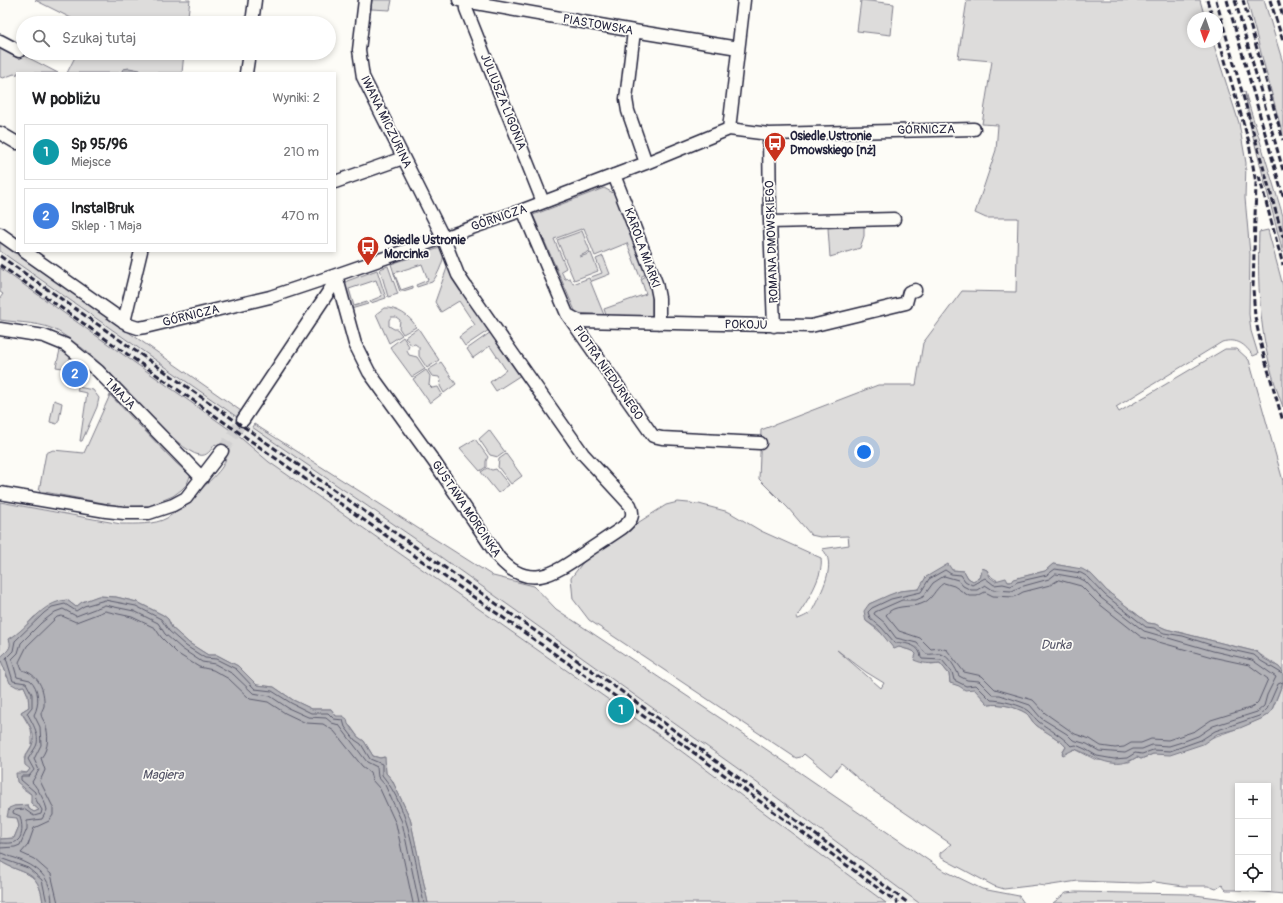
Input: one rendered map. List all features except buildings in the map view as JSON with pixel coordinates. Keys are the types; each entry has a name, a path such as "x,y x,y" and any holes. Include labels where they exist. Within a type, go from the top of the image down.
{"street":[{"path":"253,16 255,0"},
{"name":"IWANA MICZURINA","path":"366,0 359,50 363,77 443,237"},
{"name":"PIASTOWSKA","path":"463,0 634,32 738,48"},
{"name":"JULIUSZA LIGONIA","path":"463,0 543,202"},
{"path":"729,129 744,0"},
{"path":"634,32 626,99 628,111 646,163"},
{"path":"0,41 16,49"},
{"path":"246,72 248,60"},
{"name":"GÓRNICZA","path":"25,252 124,322 134,327 145,327 270,297 336,275 523,210 646,163 729,129 769,134 974,129"},
{"path":"0,133 16,142"},
{"name":"ROMANA DMOWSKIEGO","path":"769,134 770,222 774,326"},
{"path":"336,182 403,158"},
{"name":"KAROLA MIARKI","path":"614,175 656,283 659,298 659,323"},
{"name":"PIOTRA NIEDURNEGO","path":"523,210 567,314 653,436 662,438 760,443"},
{"path":"770,222 894,219"},
{"path":"0,234 16,245"},
{"name":"GUSTAWA MORCINKA","path":"336,275 355,344 369,372 435,463 499,558 512,570 522,574 540,576 550,575 622,528 631,520 633,511 630,505 583,454 466,288 458,275 443,237"},
{"path":"124,322 141,252"},
{"path":"243,420 333,285 336,275"},
{"name":"POKOJU","path":"567,314 573,319 579,321 800,327 824,324 906,303 909,292 915,290"},
{"name":"1 MAJA","path":"0,330 44,336 66,344 98,372 202,478"},
{"path":"0,493 106,511 143,514 159,510 186,498 222,450"}],"shaded area":[{"path":"35,0 190,0 188,16 67,16"},
{"path":"372,0 392,0 390,10 371,9"},
{"path":"861,0 894,4 891,35 857,31"},
{"path":"967,0 1200,0 1203,12 1187,12 1187,48 1215,48 1239,123 1246,163 1245,198 1250,254 1249,314 1251,331 1258,354 1253,356 1244,345 1240,343 1232,341 1222,342 1116,407 1119,412 1225,349 1237,349 1249,360 1283,481 1283,672 1257,652 1148,623 1107,591 1091,574 1070,567 1053,564 1045,571 1014,579 1012,582 1004,582 994,579 987,570 982,568 979,578 973,581 968,578 964,571 952,570 926,577 920,589 900,591 869,604 866,621 899,647 913,651 931,664 940,663 949,674 950,683 974,688 989,705 1008,706 1026,713 1036,725 1056,738 1066,747 1062,753 1075,749 1096,760 1129,762 1137,757 1141,759 1153,754 1177,749 1214,737 1263,718 1270,713 1283,682 1283,894 1254,891 1271,891 1271,783 1235,783 1235,890 1226,890 1222,885 1216,889 1208,886 1184,886 1155,882 1139,883 1078,881 1045,886 1038,885 1004,889 994,886 940,857 940,853 951,844 872,790 841,764 831,776 804,754 801,757 796,758 589,620 573,599 571,578 590,553 666,505 678,502 699,504 729,512 761,531 821,558 820,573 817,581 796,618 798,619 812,611 824,587 828,570 827,555 822,549 849,545 848,536 820,537 811,535 788,508 759,479 761,430 878,385 916,385 923,343 962,291 1016,292 1018,218 986,218 975,213 996,150 998,125 982,124 992,61 958,58","holes":["837,650 866,672 884,683 881,688"]},
{"path":"1247,0 1264,0 1283,63 1283,136"},
{"path":"0,43 16,51 16,60 33,60 56,72 16,72 16,75 3,78 0,77"},
{"path":"74,60 183,60 182,72 68,72"},
{"path":"1245,92 1283,216 1283,253 1251,129"},
{"path":"604,188 615,194 646,274 640,277 627,243 595,256 584,228 554,239 566,268 561,271 565,279 570,278 573,284 589,278 604,315 576,313 533,215"},
{"path":"864,226 864,236 860,248 830,257 828,228"},
{"path":"1268,230 1283,286 1283,407 1269,363 1260,299 1259,232"},
{"path":"582,231 590,251 580,257 591,253 598,271 574,280 557,240"},
{"path":"0,242 241,411 237,417 0,251"},
{"path":"443,247 444,255 441,265 432,282 417,287 416,285 428,280 422,264 394,273 401,290 413,286 413,288 400,292 391,264"},
{"path":"0,251 414,538 737,768 919,903 886,903 669,742 269,462 236,434 0,268"},
{"path":"603,256 610,274 592,281 591,277 602,273 596,259"},
{"path":"448,265 489,330 465,346 459,337 475,325 459,301 441,312 435,302"},
{"path":"388,266 398,294 388,297 380,269"},
{"path":"0,268 236,434 269,462 669,742 886,903 428,903 410,818 392,780 386,773 384,757 380,758 373,756 364,741 358,737 351,727 336,716 331,709 312,709 293,700 274,687 257,685 238,666 217,655 208,655 189,643 172,628 168,619 163,615 137,602 116,597 99,596 82,602 76,607 67,600 34,617 20,632 10,639 10,648 0,658 0,502 121,524 145,524 157,522 167,518 205,486 219,472 228,453 215,444 212,449 204,455 199,455 189,451 163,429 101,364 81,347 59,332 46,326 0,320 0,298 3,294 0,292"},
{"path":"377,270 386,298 371,303 370,301 382,296 376,280 349,289 354,306 367,302 368,304 351,309 345,287 347,281"},
{"path":"646,276 652,292 652,316 606,315 604,309 646,294 641,279"},
{"path":"384,308 393,309 403,313 411,319 416,327 403,334 399,328 400,320 396,317 391,317 389,320 389,326 397,329 402,335 389,343 376,314"},
{"path":"418,328 439,360 427,368 419,356 419,347 415,344 411,345 405,337"},
{"path":"491,332 521,375 496,391 490,382 506,370 490,346 473,358 467,349"},
{"path":"403,337 409,346 407,351 409,355 417,357 425,369 412,377 390,347"},
{"path":"60,350 70,356 69,369 56,367"},
{"path":"441,362 456,384 444,393 440,386 441,381 439,377 432,376 428,370"},
{"path":"426,370 430,376 429,385 432,388 438,387 442,394 430,403 413,379"},
{"path":"78,387 93,390 99,398 97,407 82,441 80,441 87,393 77,391"},
{"path":"110,395 176,463 191,474 187,484 173,496 149,506 125,507 39,491 46,453 53,450 84,453"},
{"path":"54,400 62,403 57,424 50,422"},
{"path":"254,424 493,576 534,586 556,609 738,730 941,869 982,889 1019,896 1024,903 919,903 737,768 414,538 252,427"},
{"path":"489,430 505,452 498,457 490,455 479,439"},
{"path":"475,439 488,457 486,467 480,471 460,448"},
{"path":"506,454 522,476 511,484 498,467 499,459"},
{"path":"487,468 492,470 496,469 509,485 498,493 481,472"},
{"path":"0,660 3,663 7,677 20,687 24,686 28,695 29,707 21,712 31,729 32,745 24,758 30,769 27,773 21,772 22,788 32,795 31,803 39,810 34,812 29,809 28,805 14,806 19,826 14,838 2,839 0,839"},
{"path":"0,861 8,866 29,874 34,878 41,892 43,903 0,903"},
{"path":"1066,893 1187,894 1257,903 1053,903"}],"water":[{"path":"129,68 140,70 141,72 122,72 123,69"},
{"name":"Durka","path":"948,564 952,570 964,571 968,578 973,581 979,578 982,568 987,570 990,577 995,581 1006,578 1008,582 1011,582 1013,579 1045,571 1053,564 1082,569 1091,574 1107,591 1148,623 1257,652 1263,658 1279,667 1283,672 1283,682 1271,712 1261,719 1240,728 1217,734 1203,744 1170,755 1153,754 1141,759 1137,757 1121,763 1113,763 1105,762 1075,749 1063,755 1062,754 1066,747 1056,738 1036,725 1026,713 1008,706 989,705 974,689 965,690 950,683 949,674 940,663 930,664 920,662 914,660 916,654 913,651 899,647 894,649 878,629 866,621 864,611 869,604 900,591 919,589 926,577"},
{"name":"Magiera","path":"98,596 116,597 137,602 163,615 168,619 172,628 189,643 208,655 217,655 238,666 257,685 274,687 293,700 312,709 331,709 336,716 343,716 347,719 348,724 358,737 364,741 373,756 380,758 385,757 386,773 392,780 410,818 428,903 43,903 41,892 34,878 29,874 8,866 0,861 0,839 14,838 19,826 17,818 7,817 9,808 28,805 29,809 34,812 39,810 31,803 31,794 17,782 16,773 27,773 30,769 25,765 25,759 31,748 33,736 31,727 21,712 29,707 28,695 24,686 17,687 10,683 0,658 9,648 9,639 50,605 67,600 76,607 82,602"}],"tunnel":[{"path":"222,451 243,420"}],"railway":[{"path":"1207,0 1211,12"},
{"path":"1216,0 1283,237"},
{"path":"1227,0 1283,196"},
{"path":"1235,0 1283,170"},
{"path":"1243,0 1283,140"},
{"path":"1270,0 1283,41"},
{"path":"1278,0 1283,16"},
{"path":"1221,48 1249,142"},
{"path":"1248,138 1256,183 1253,288 1255,317 1262,349 1283,421"},
{"path":"1259,176 1283,265"},
{"path":"0,256 621,691 908,903"},
{"path":"0,265 659,727 898,903"}],"place":[{"name":"Osiedle Ustronie Dmowskiego [nż]","path":"775,162"},
{"name":"Osiedle Ustronie Morcinka","path":"368,266"},
{"name":"InstalBruk","path":"75,374"},
{"name":"Sp 95/96","path":"621,710"}]}
